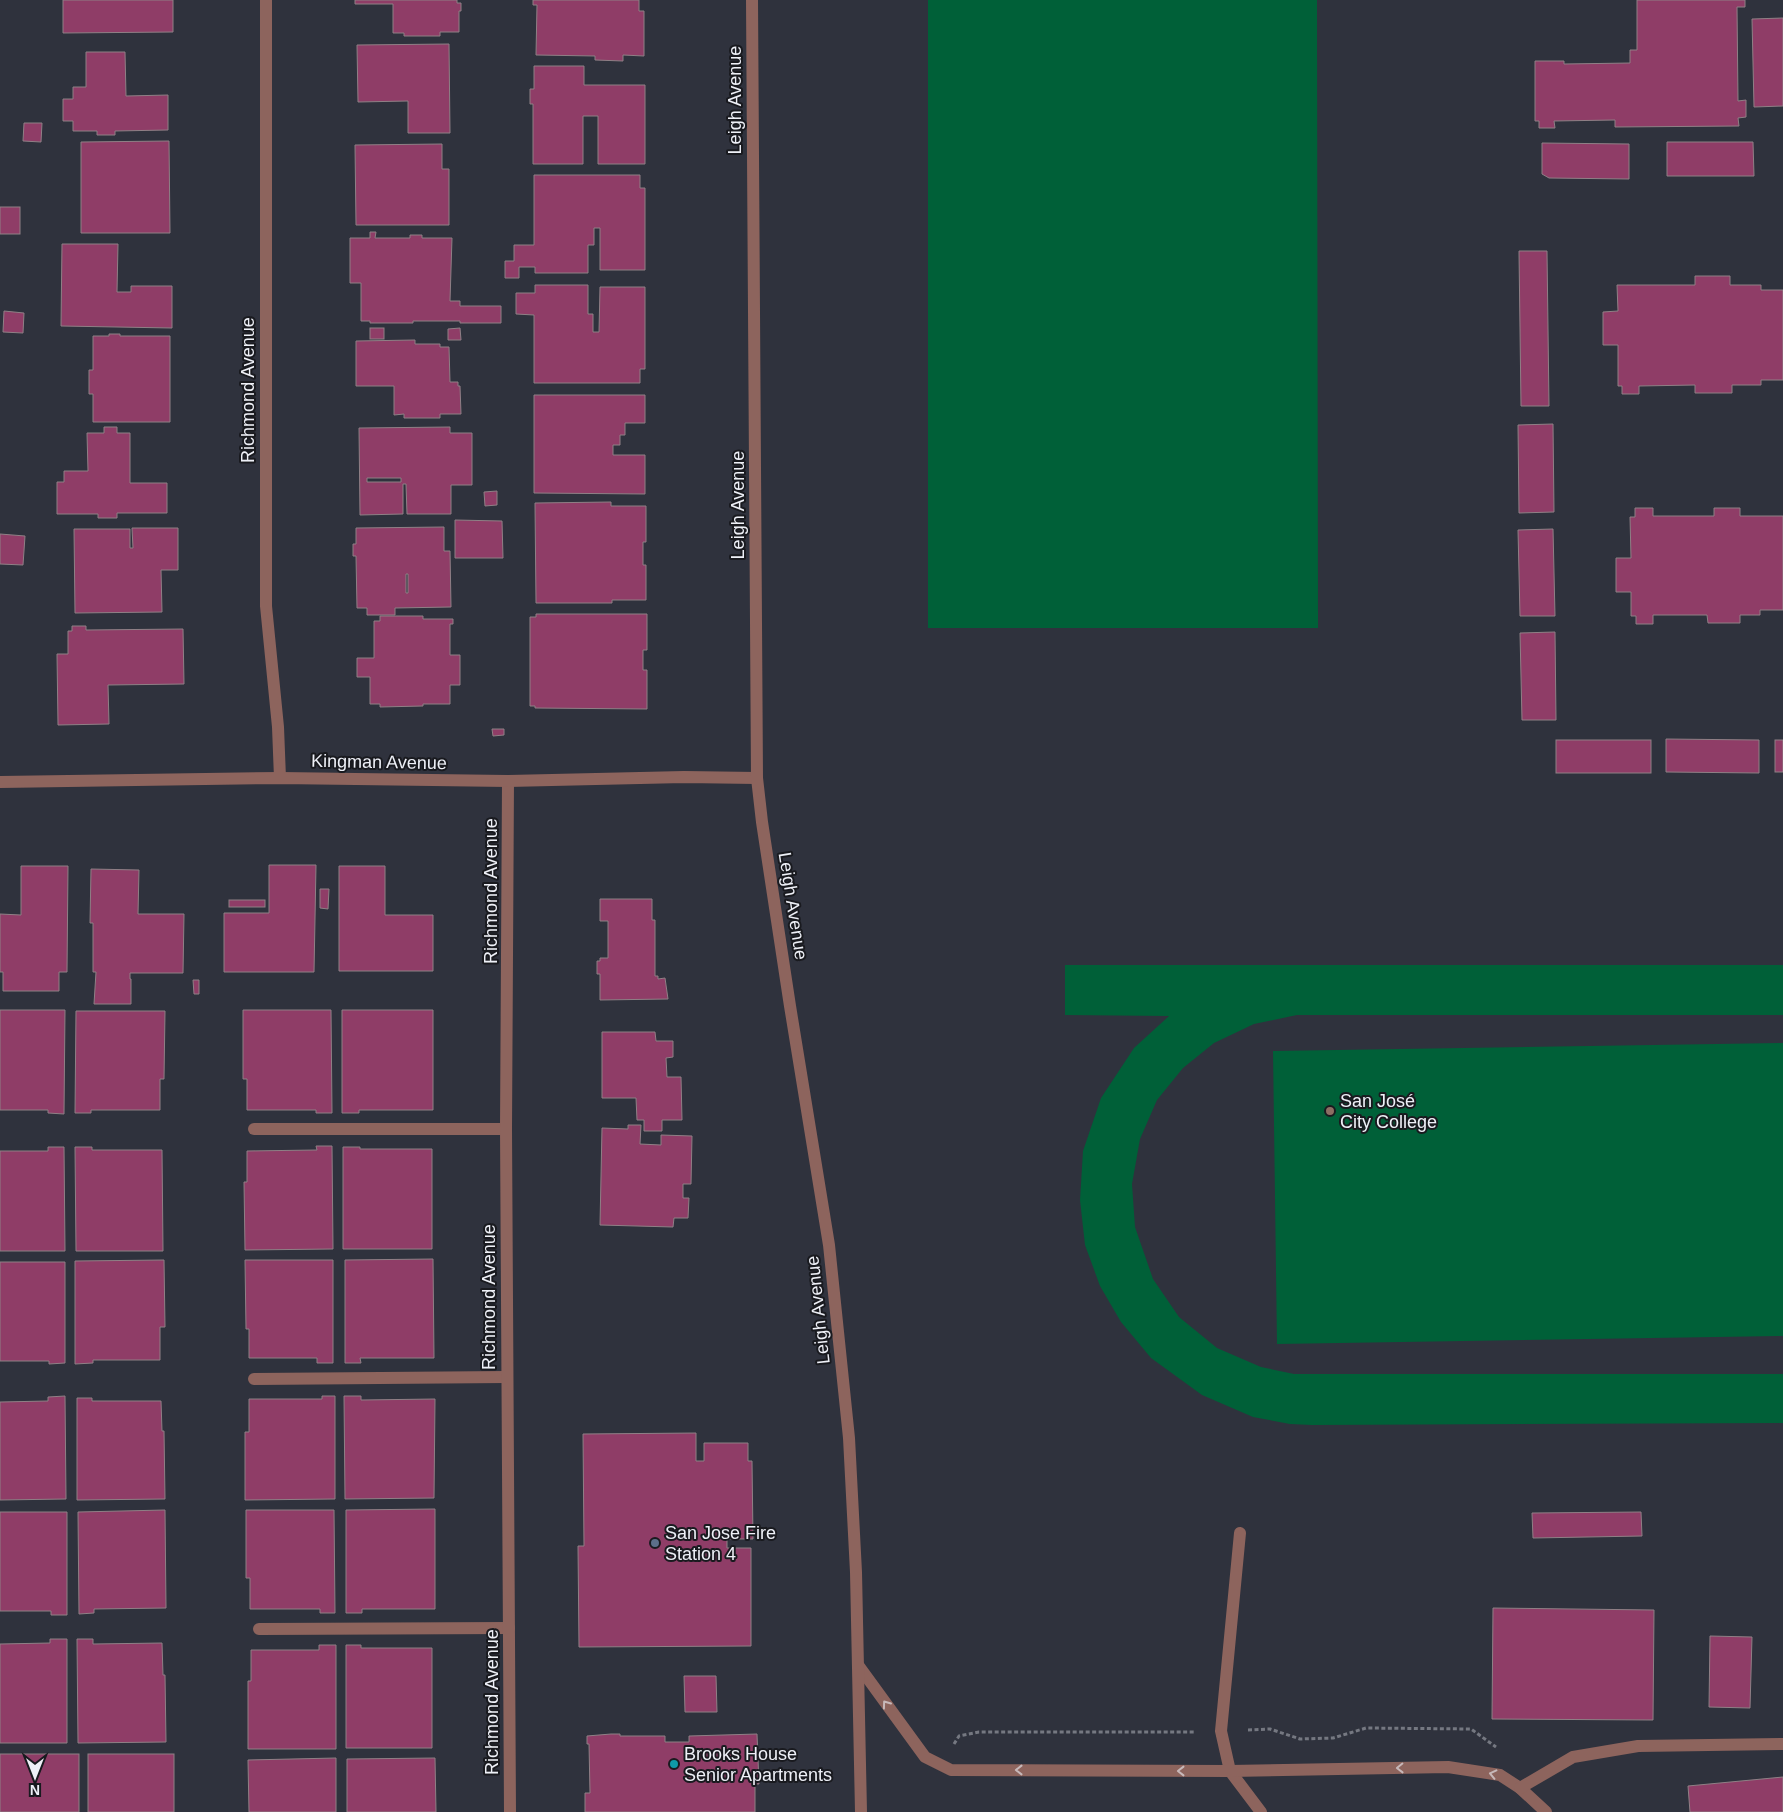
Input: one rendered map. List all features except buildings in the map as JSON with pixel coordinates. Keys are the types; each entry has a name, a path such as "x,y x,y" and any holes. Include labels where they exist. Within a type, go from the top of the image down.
{"street":[{"name":"Richmond Avenue","path":"266,0 266,606 278,727 280,778"},
{"name":"Leigh Avenue","path":"752,0 757,778 788,996 829,1245 849,1438 858,1665 861,1812"},
{"name":"Kingman Avenue","path":"0,782 280,778 508,781 684,777 757,778"},
{"name":"Richmond Avenue","path":"508,781 506,1129 510,1812"},
{"path":"254,1129 506,1129"},
{"path":"254,1379 507,1377"},
{"path":"1240,1533 1221,1731 1230,1771 1261,1812"},
{"path":"259,1629 509,1628"},
{"path":"858,1665 925,1756 951,1770 1230,1771 1448,1767 1500,1775 1520,1788 1546,1812"},
{"path":"1520,1788 1573,1757 1638,1746 1783,1744"}],"path":[{"path":"952,1747 959,1736 979,1732 1199,1732"}],"green space":[{"path":"928,0 1317,0 1318,628 928,628"},
{"path":"1065,965 1783,965 1783,1015 1297,1015 1254,1024 1214,1043 1183,1068 1157,1100 1140,1139 1132,1184 1135,1227 1153,1279 1179,1317 1217,1348 1261,1367 1294,1374 1783,1374 1783,1423 1290,1424 1253,1417 1202,1395 1151,1358 1121,1322 1100,1286 1085,1245 1080,1200 1083,1151 1101,1098 1134,1048 1169,1016 1065,1015"},
{"path":"1783,1043 1783,1336 1277,1344 1273,1051"}],"place":[{"name":"San José City College","path":"1330,1111"},
{"name":"San Jose Fire Station 4","path":"655,1543"},
{"name":"Brooks House Senior Apartments","path":"674,1764"}]}
